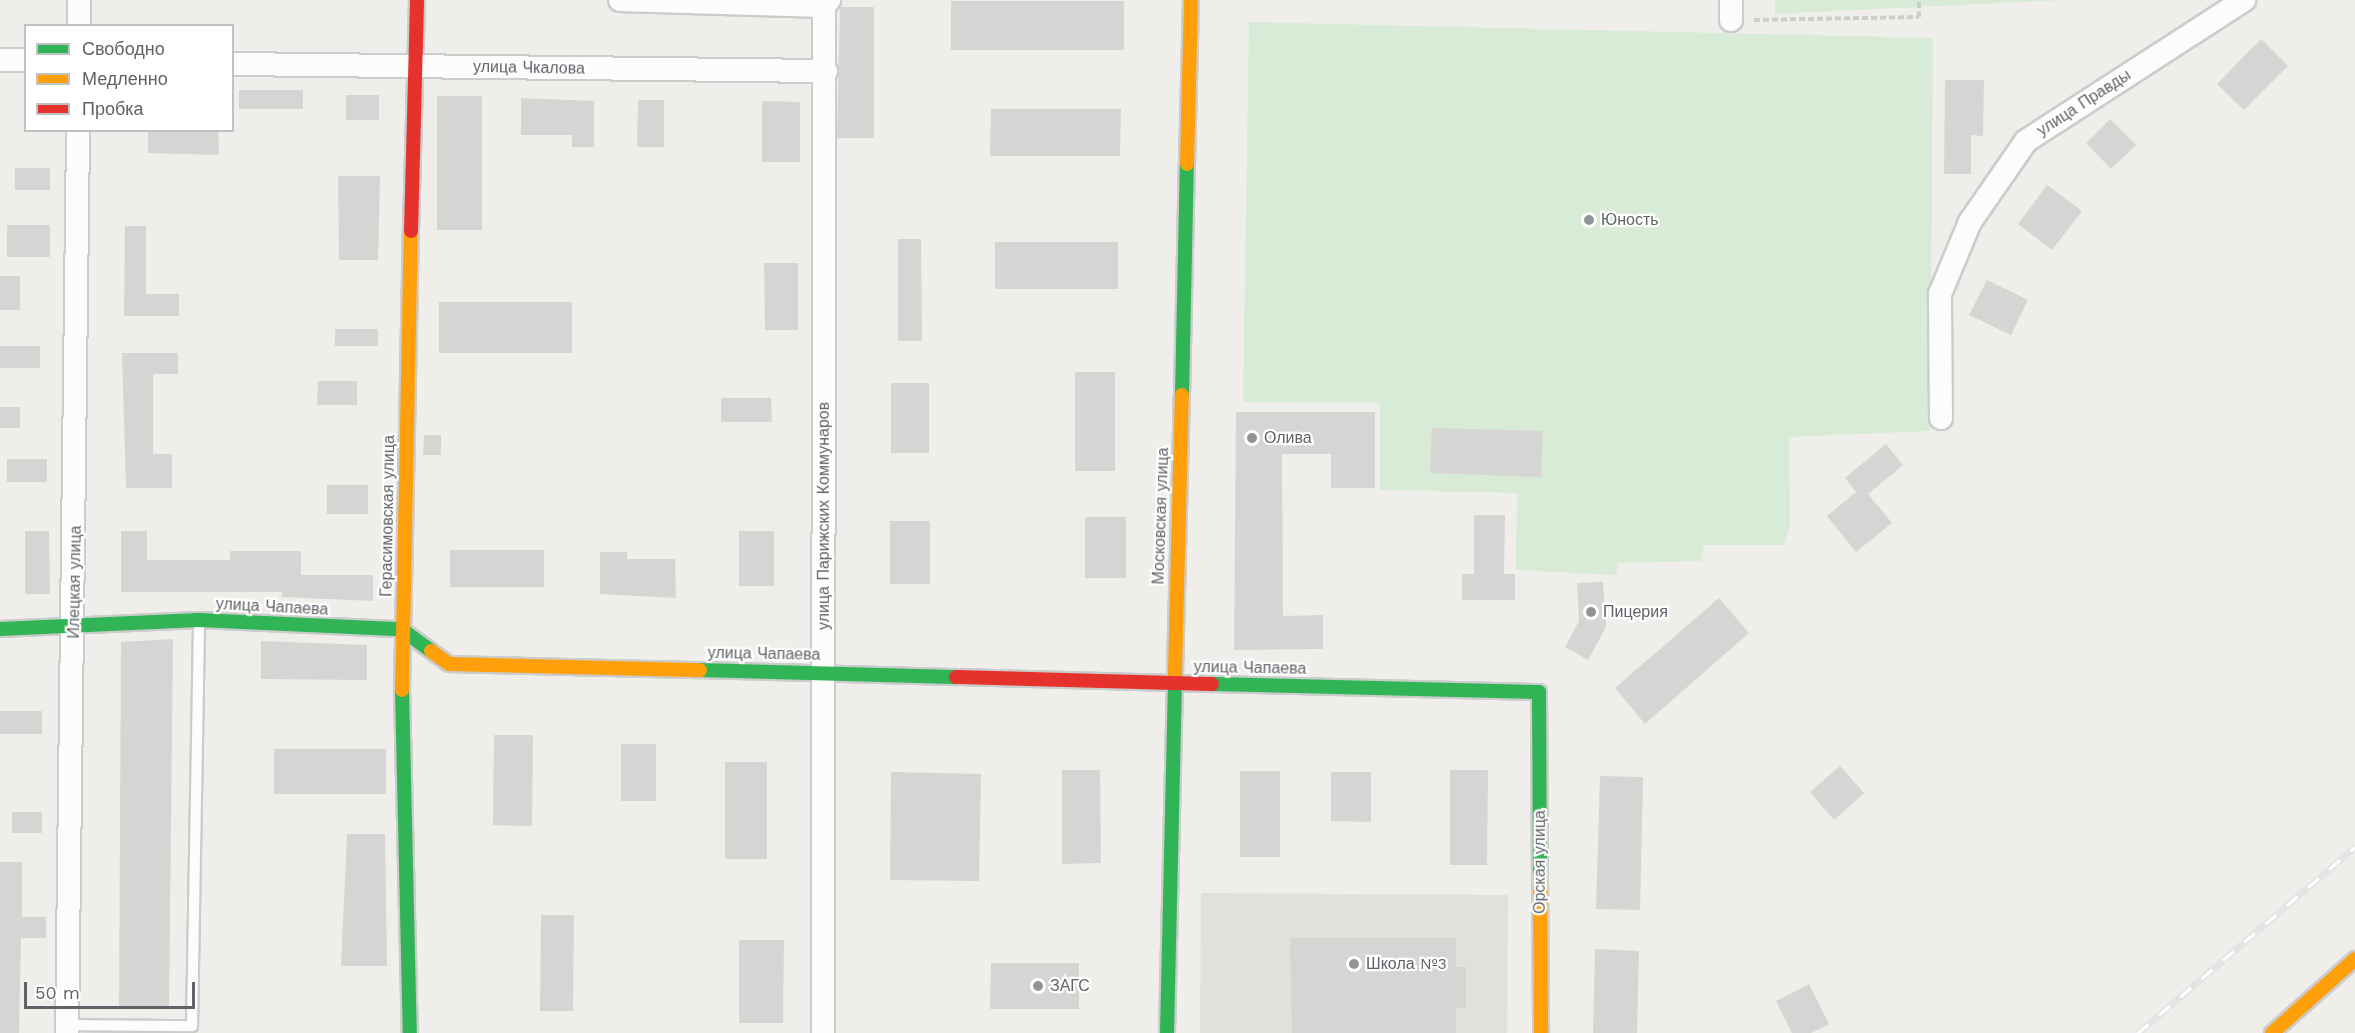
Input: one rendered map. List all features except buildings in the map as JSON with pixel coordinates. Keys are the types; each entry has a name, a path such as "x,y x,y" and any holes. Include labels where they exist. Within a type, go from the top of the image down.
{"street":[{"path":"79,0 79,24"},
{"name":"Герасимовская улица","path":"410,1033 401,629 417,0"},
{"path":"620,0 826,2"},
{"name":"Московская улица","path":"1167,1033 1173,682 1191,0"},
{"name":"улица Правды","path":"1941,418 1940,294 1970,222 2026,141 2244,0"},
{"name":"улица Парижских Коммунаров","path":"823,1033 826,2"},
{"path":"0,60 24,60"},
{"name":"улица Чкалова","path":"234,64 826,71"},
{"name":"Илецкая улица","path":"67,1029 75,622 78,132"},
{"name":"улица Чапаева","path":"0,630 75,622 199,620 401,629 449,664 824,671 1539,692"},
{"name":"Орская улица","path":"1539,692 1541,1033"},
{"path":"2272,1033 2355,959"}],"lane":[{"path":"67,1029 192,1030 199,620"}],"path":[{"path":"1731,10 1918,17 1918,0"}],"shaded area":[{"name":"Школа №3","path":"1201,893 1508,895 1507,1033 1200,1033"}],"green space":[{"path":"1775,0 2064,0 1775,14"},
{"name":"Юность","path":"1249,22 1933,38 1930,431 1789,437 1790,524 1784,545 1704,545 1701,561 1618,563 1616,575 1516,570 1517,493 1380,490 1380,403 1243,402"}],"railway":[{"path":"2138,1033 2355,847"}],"traffic: fast":[{"path":"1182,395 1187,164"},
{"path":"0,629 199,620 401,629 431,651"},
{"path":"700,670 956,677"},
{"path":"1167,1033 1175,674"},
{"path":"1212,684 1539,692 1540,876"},
{"path":"402,690 410,1033"}],"traffic: slow":[{"path":"1187,164 1191,0"},
{"path":"402,690 411,231"},
{"path":"1175,674 1182,395"},
{"path":"431,651 449,664 700,670"},
{"path":"1540,876 1541,1033"},
{"path":"2272,1033 2355,959"}],"traffic: jam":[{"path":"411,231 417,0"},
{"path":"956,677 1212,684"}],"place":[{"name":"Юность","path":"1589,220"},
{"name":"Олива","path":"1252,438"},
{"name":"Пицерия","path":"1591,612"},
{"name":"Школа №3","path":"1354,964"},
{"name":"ЗАГС","path":"1038,986"}]}
